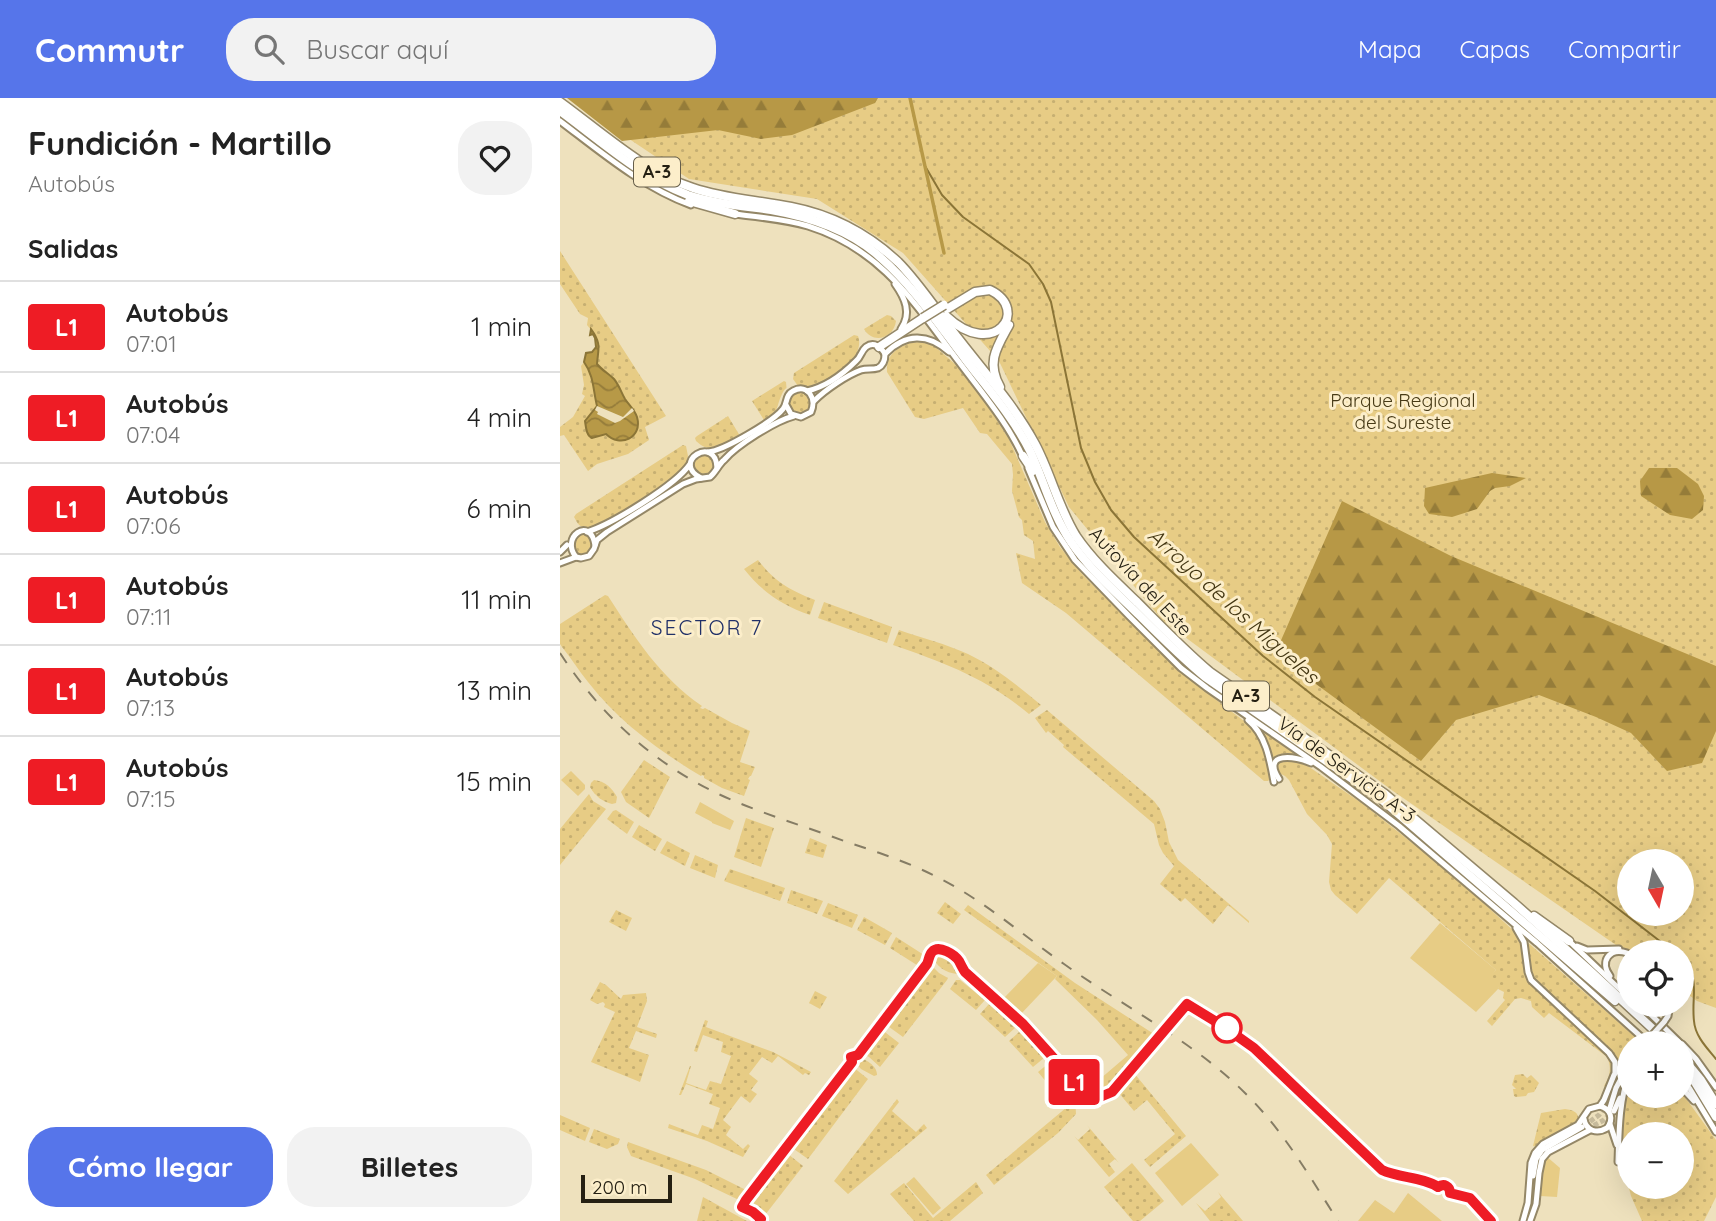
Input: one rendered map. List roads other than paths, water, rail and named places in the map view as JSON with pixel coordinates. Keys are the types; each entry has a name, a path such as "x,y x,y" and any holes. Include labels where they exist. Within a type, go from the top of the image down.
{"highway":[{"name":"Autovía del Este","path":"560,102 645,165 670,179 713,195 810,211 848,226 893,258 1025,425 1076,536 1106,572 1210,672 1385,794 1514,903 1655,1031"},
{"name":"Autovía del Este","path":"560,111 636,168 667,186 712,202 790,214 827,224 879,255 921,301 1019,431 1030,451 1052,508 1070,541 1101,578 1186,662 1381,799 1584,973 1647,1031"},
{"path":"636,168 655,183 688,200 735,214"},
{"path":"946,307 963,293 982,285 1002,291 1010,302 1012,318 1000,340 993,362 997,382 1009,402"},
{"path":"883,348 925,320 946,307 975,292 990,290 1003,300 1008,312 1007,318 999,330 991,334 971,333 947,318 932,300 926,297"},
{"path":"1023,456 1052,508"},
{"path":"1514,903 1569,941"},
{"path":"1694,1072 1716,1104"},
{"path":"1694,1081 1716,1117"}],"main road":[{"path":"560,121 637,178 664,194 711,211 788,222 842,240 873,260 902,287 961,365"},
{"path":"814,401 851,374 880,367 884,361 883,348 903,328 907,316 904,297 890,275"},
{"path":"807,391 813,397 813,409 801,418 794,416 786,405 787,397 792,392 799,389 807,391 830,381 848,369 865,347 872,345 883,348 918,337 939,344 961,365"},
{"path":"860,356 867,368"},
{"name":"Vía de Servicio A-3","path":"961,365 996,409 1023,456 1059,536 1075,560 1120,608 1181,668 1399,825 1633,1031"},
{"path":"560,552 575,532 587,532 603,526 672,483 684,472 696,454 717,451 732,444 776,416 786,405"},
{"path":"560,564 576,557 589,556 599,537 676,488 710,477 736,449 776,423 794,416"},
{"path":"708,452 715,457 717,468"},
{"path":"690,464 692,472 701,479"},
{"path":"587,532 595,545"},
{"path":"567,545 576,557"},
{"path":"1207,688 1258,730 1276,780 1274,766 1280,758 1300,759 1327,771"},
{"path":"1513,923 1524,942 1531,980 1609,1053 1615,1062 1614,1075 1600,1106"},
{"path":"1569,941 1587,950 1617,948"},
{"path":"1569,941 1617,985"},
{"path":"1617,952 1609,955 1605,964 1607,973 1617,983"},
{"path":"1652,1017 1667,1031"},
{"path":"1656,1031 1667,1017"},
{"path":"1694,1057 1716,1087"},
{"path":"1617,1079 1610,1109 1610,1124 1617,1145"},
{"path":"1694,1097 1701,1110"},
{"path":"1694,1102 1716,1132"},
{"path":"1526,1219 1530,1168 1535,1153 1544,1144 1578,1125 1589,1109 1600,1106 1610,1109"},
{"path":"1584,1118 1586,1129"},
{"path":"1526,1219 1530,1209 1534,1164 1545,1147 1586,1129 1603,1130 1610,1124"},
{"path":"1526,1219 1534,1209 1540,1157 1550,1148 1586,1129"}],"water":[{"path":"591,329 598,343 597,364 616,381 637,417 637,430 629,439 618,440 606,434 592,438 587,431 585,421 597,406 591,378 584,362 586,353 592,352 596,347 593,334 590,335"}],"waterway":[{"name":"Arroyo de los Migueles","path":"910,98 944,253"},
{"name":"Arroyo de los Migueles","path":"925,166 942,195 963,217 1029,264 1043,284 1051,302 1081,448 1095,482 1111,510 1134,537 1263,656 1315,697 1595,891 1658,940"},
{"name":"Arroyo de los Migueles","path":"1694,1017 1702,1042 1716,1059"}],"tunnel":[{"path":"1584,1126 1599,1115 1607,1104"},
{"path":"1587,1129 1611,1113"}],"railway":[{"path":"560,653 593,698 612,718 632,737 676,770 739,803 900,861 951,884 1087,980 1203,1057 1225,1074 1272,1122 1338,1221"}],"district":[{"name":"SECTOR 7","path":"707,628"}],"park label":[{"name":"Parque Regional del Sureste","path":"1403,411"}]}
